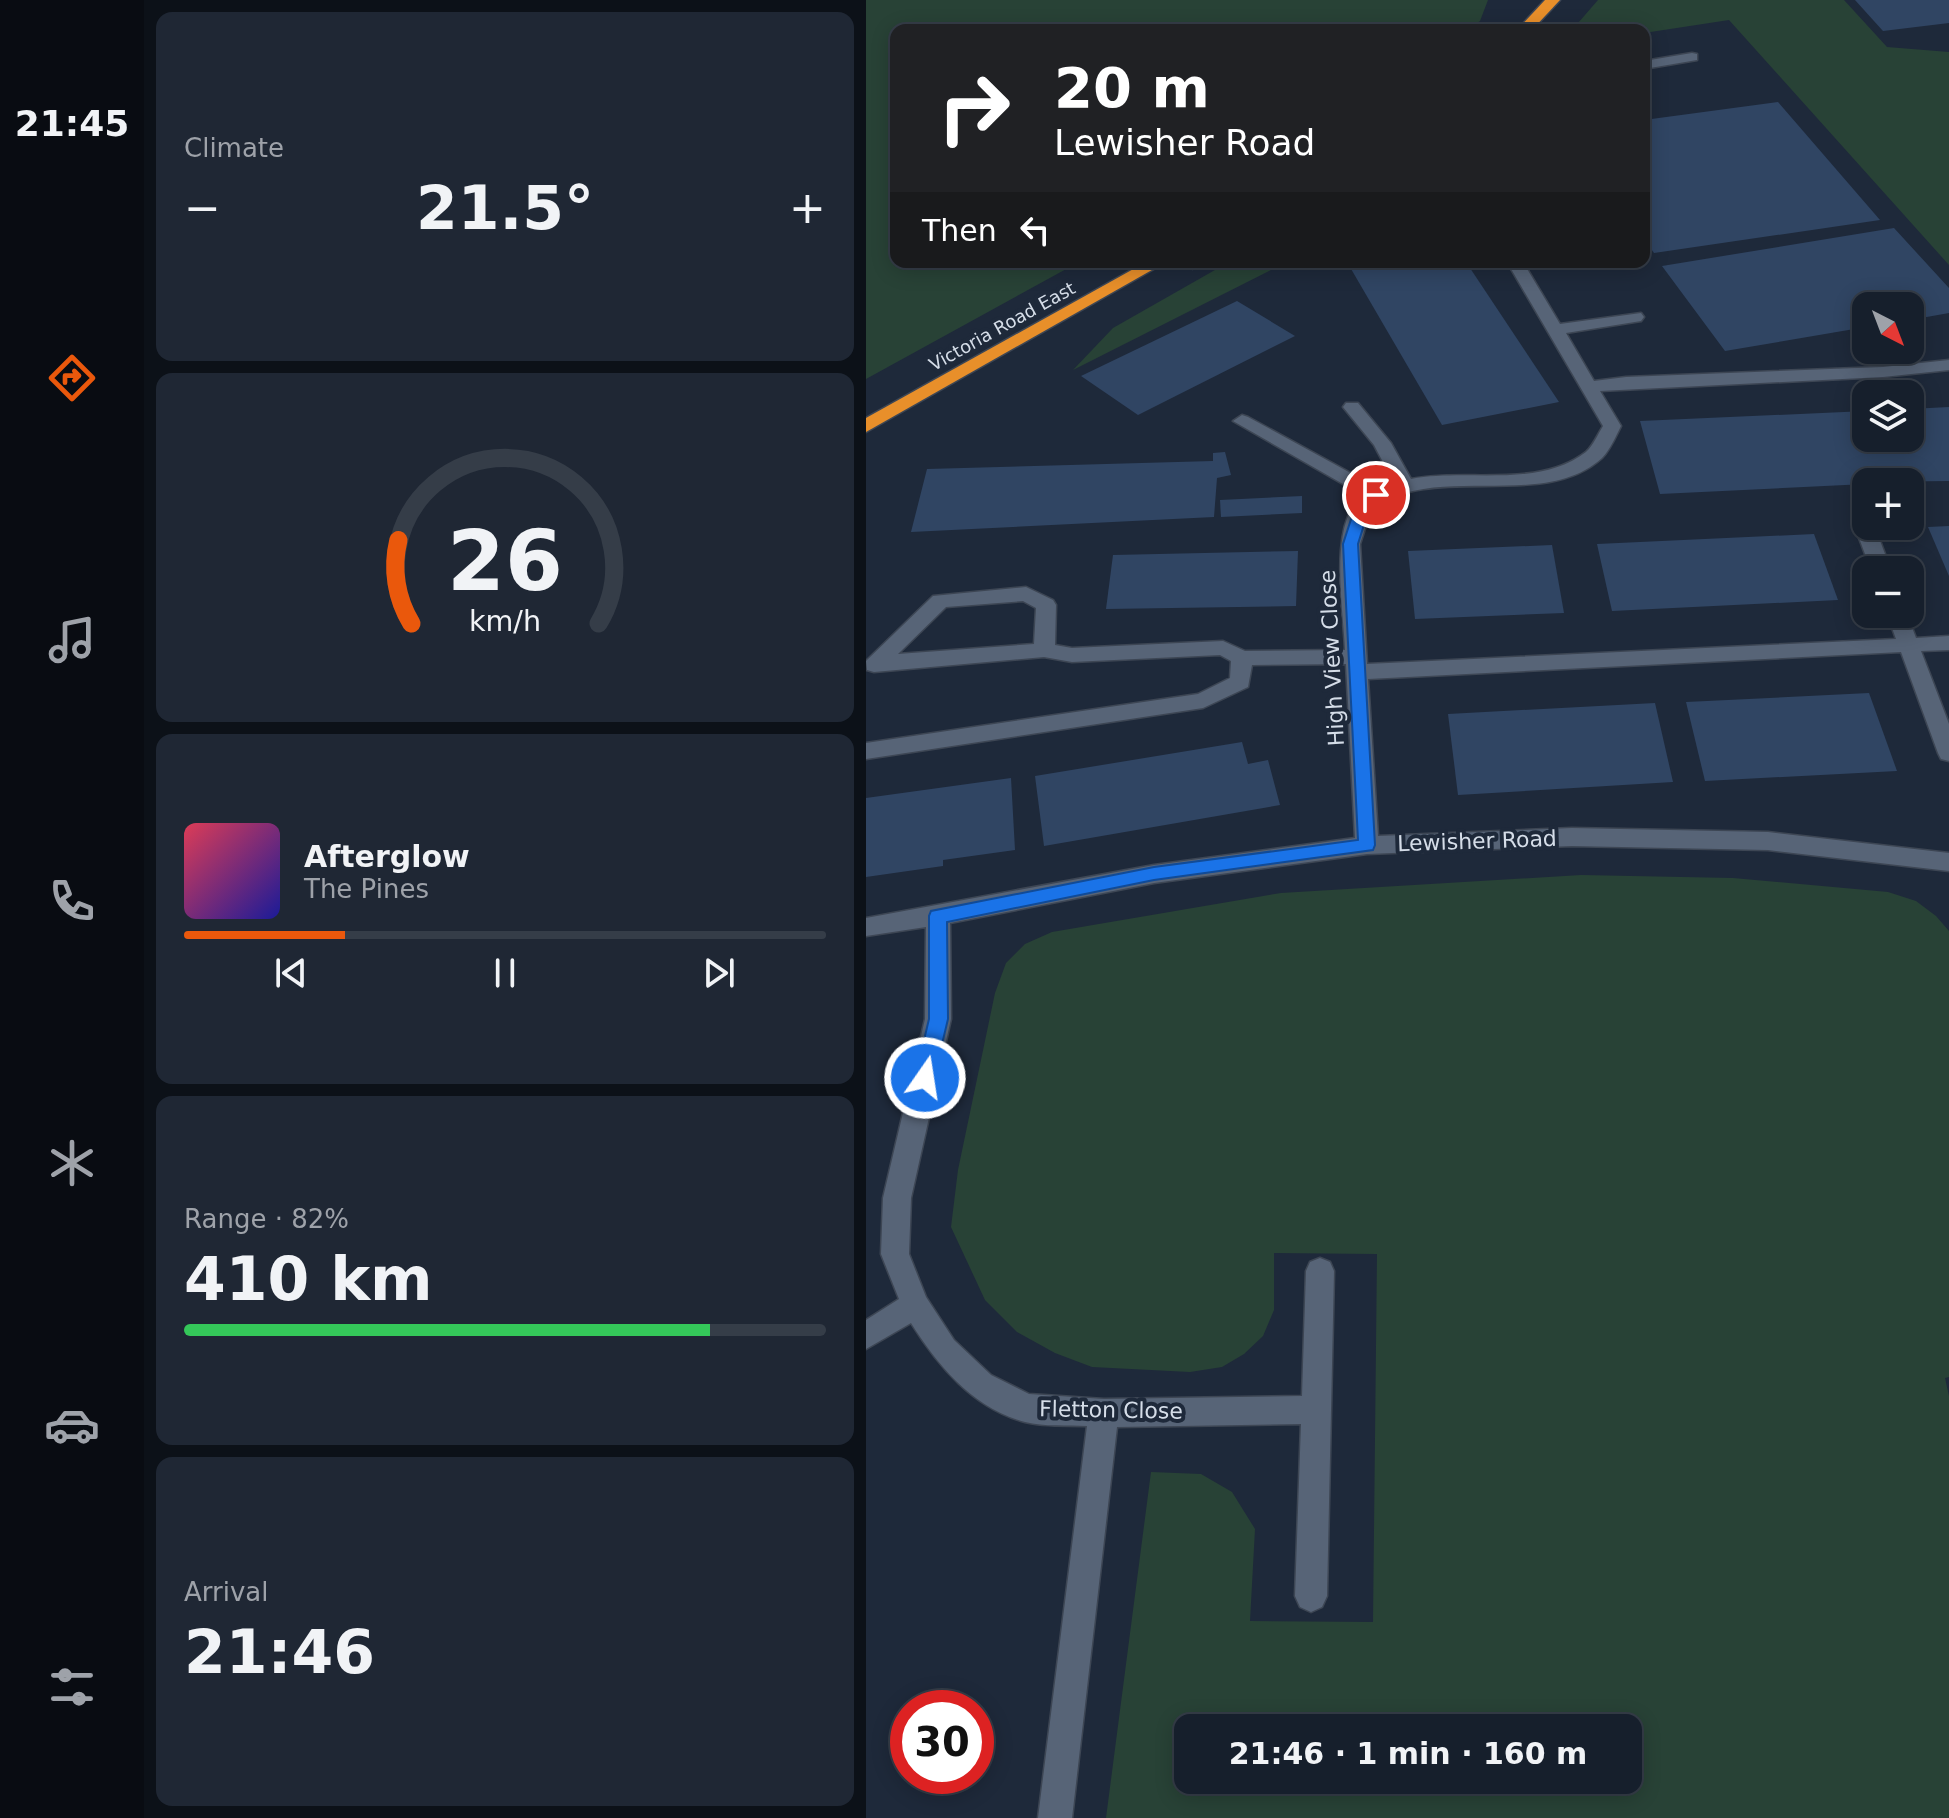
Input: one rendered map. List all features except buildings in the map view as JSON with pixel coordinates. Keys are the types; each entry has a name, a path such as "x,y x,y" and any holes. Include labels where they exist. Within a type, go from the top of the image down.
{"highway":[{"path":"1530,24 1553,0"},
{"name":"Victoria Road East","path":"866,426 1147,268"}],"street":[{"path":"1650,64 1692,57"},
{"path":"1242,421 1376,495 1405,486 1540,477 1583,464 1607,442 1612,426 1518,268"},
{"path":"1554,330 1635,317"},
{"path":"1587,387 1626,382 1883,372 1949,365"},
{"path":"1352,407 1382,443 1405,486"},
{"name":"High View Close","path":"1367,845 1350,544 1362,507 1376,495"},
{"path":"871,668 940,601 1026,594 1046,605 1044,650"},
{"path":"1902,628 1949,753"},
{"path":"871,668 1044,650 1072,655 1223,648 1242,658 1357,665 1949,643"},
{"path":"866,751 1203,701 1240,682 1242,658"},
{"name":"Lewisher Road","path":"866,927 1154,874 1367,845 1572,837 1768,841 1949,862"},
{"name":"Fletton Close","path":"938,916 938,1019 897,1198 895,1254 915,1304 944,1350 981,1385 1027,1408 1104,1413 1316,1410"},
{"path":"1311,1596 1320,1271"},
{"path":"866,1336 915,1304"},
{"path":"1055,1818 1104,1413"}],"green space":[{"path":"866,0 1488,0 1480,21 1475,24 890,24 890,268 1068,268 866,379"},
{"path":"1598,0 1844,0 1887,47 1949,52 1949,265 1729,20 1650,32 1650,24 1577,24"},
{"path":"1218,268 1275,268 1073,370 1113,328"},
{"path":"1581,875 1733,878 1888,892 1916,901 1936,916 1949,931 1949,1377 1945,1378 1949,1396 1949,1818 1106,1818 1151,1472 1201,1474 1232,1492 1255,1529 1250,1621 1373,1622 1377,1254 1274,1253 1274,1310 1263,1336 1244,1354 1222,1367 1190,1372 1092,1367 1055,1353 1017,1332 985,1300 951,1227 958,1170 995,993 1006,963 1025,944 1052,932 1281,893"}],"route":[{"path":"925,1078 938,1019 938,916 1154,874 1367,845 1350,544 1362,507 1376,495"}]}
